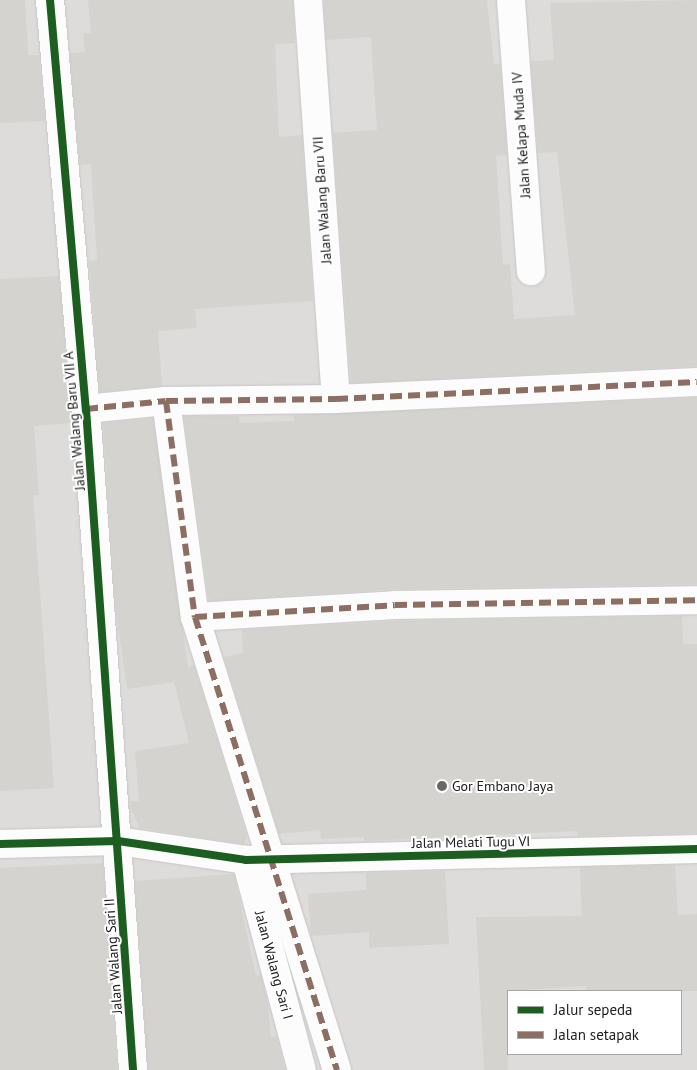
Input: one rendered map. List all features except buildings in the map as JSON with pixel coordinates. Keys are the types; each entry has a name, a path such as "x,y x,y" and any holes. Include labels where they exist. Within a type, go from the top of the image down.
{"street":[{"name":"Jalan Walang Baru VII A","path":"50,0 86,409 118,841"},
{"name":"Jalan Walang Baru VII","path":"308,0 336,399"},
{"name":"Jalan Kelapa Muda IV","path":"511,0 531,271"},
{"path":"86,409 166,401 336,399 697,382"},
{"path":"166,401 195,616 273,860 336,1070"},
{"path":"195,616 395,605 697,600"},
{"name":"Jalan Melati Tugu VI","path":"0,844 118,841 246,860 697,849"},
{"name":"Jalan Walang Sari II","path":"118,841 133,1070"},
{"name":"Jalan Walang Sari I","path":"246,860 302,1070"}],"shaded area":[{"path":"0,0 697,0 697,1070 0,1070"}],"marked path":[{"path":"86,409 166,401 336,399 697,382"},
{"path":"166,401 195,617 337,1070"},
{"path":"195,617 395,605 697,600"}],"cycle path":[{"path":"50,0 86,409 133,1070"},
{"path":"0,844 118,841 246,860 697,849"}],"place":[{"name":"Gor Embano Jaya","path":"442,786"}]}
